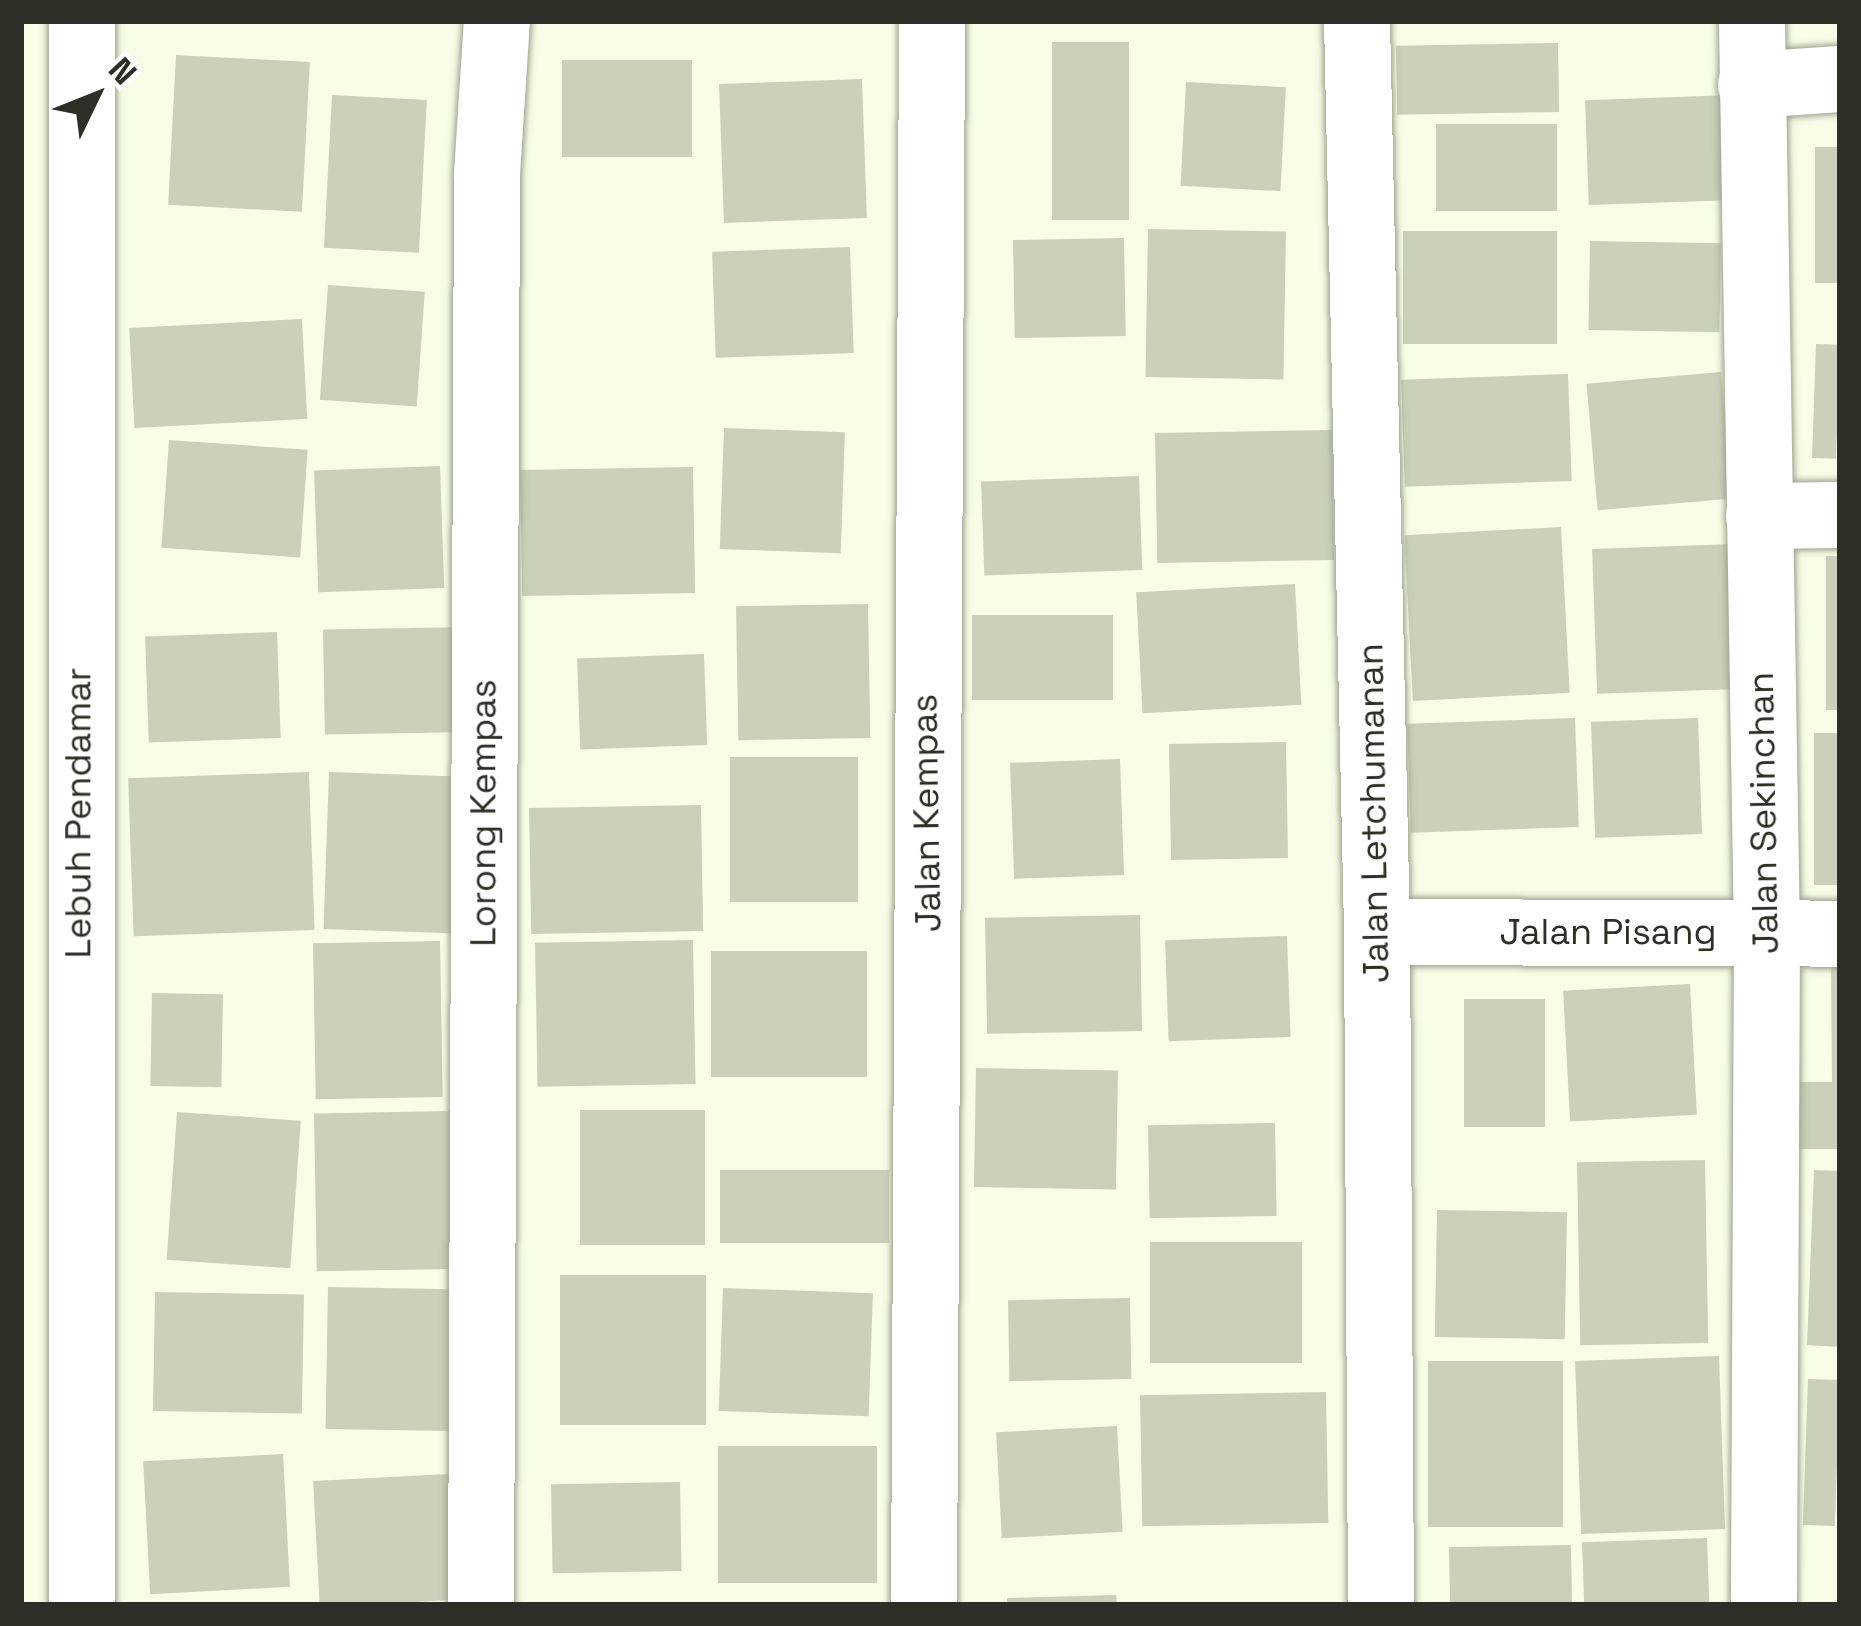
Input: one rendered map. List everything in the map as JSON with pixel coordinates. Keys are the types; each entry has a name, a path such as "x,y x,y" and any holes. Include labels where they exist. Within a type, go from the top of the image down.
{"street":[{"name":"Lebuh Pendamar","path":"82,21 82,1605"},
{"name":"Lorong Kempas","path":"481,1605 487,174 497,21"},
{"name":"Jalan Kempas","path":"924,1605 932,21"},
{"name":"Jalan Letchumanan","path":"1357,21 1377,932 1381,1605"},
{"name":"Jalan Sekinchan","path":"1752,21 1767,933 1764,1605"},
{"path":"1751,86 1840,79"},
{"path":"1759,517 1840,515"},
{"name":"Jalan Pisang","path":"1377,932 1840,934"}],"building":[{"path":"1052,42 1129,42 1129,220 1052,220"},
{"path":"1558,43 1559,112 1397,115 1396,46"},
{"path":"176,55 310,62 302,212 168,205"},
{"path":"562,60 692,60 692,157 562,157"},
{"path":"862,79 867,218 724,223 719,84"},
{"path":"1186,82 1286,87 1280,191 1181,186"},
{"path":"332,95 427,100 419,253 324,248"},
{"path":"1732,95 1736,200 1589,205 1585,100"},
{"path":"1436,124 1557,124 1557,211 1436,211"},
{"path":"1815,147 1840,147 1840,283 1815,283"},
{"path":"1148,229 1286,231 1283,379 1145,377"},
{"path":"1403,231 1557,231 1557,344 1403,344"},
{"path":"1124,238 1126,336 1015,338 1013,240"},
{"path":"1590,241 1721,243 1719,332 1588,330"},
{"path":"850,247 854,353 716,358 712,252"},
{"path":"328,285 425,292 417,406 320,400"},
{"path":"302,319 307,419 134,428 129,328"},
{"path":"1816,344 1840,345 1836,459 1812,458"},
{"path":"1721,372 1732,499 1598,510 1587,384"},
{"path":"1568,374 1572,481 1405,487 1401,380"},
{"path":"724,428 845,432 841,553 720,549"},
{"path":"1332,430 1334,560 1157,563 1155,433"},
{"path":"169,440 308,450 300,557 161,548"},
{"path":"440,466 444,588 318,592 314,470"},
{"path":"693,467 695,593 522,596 520,470"},
{"path":"1139,476 1142,570 984,575 981,482"},
{"path":"1561,527 1570,693 1413,701 1404,535"},
{"path":"1734,544 1739,689 1597,694 1592,549"},
{"path":"1826,556 1840,556 1840,710 1826,710"},
{"path":"1295,584 1301,705 1143,713 1136,592"},
{"path":"868,604 870,738 738,740 736,606"},
{"path":"972,615 1113,615 1113,700 972,700"},
{"path":"468,627 470,732 325,735 323,630"},
{"path":"277,632 281,738 149,743 145,637"},
{"path":"704,654 707,745 580,749 577,658"},
{"path":"1575,718 1579,827 1411,833 1407,724"},
{"path":"1698,718 1702,834 1595,838 1591,722"},
{"path":"1814,733 1840,733 1840,885 1814,885"},
{"path":"1286,742 1288,858 1171,860 1169,744"},
{"path":"730,757 858,757 858,902 730,902"},
{"path":"1120,759 1124,875 1014,879 1010,763"},
{"path":"309,772 315,930 134,936 128,778"},
{"path":"329,772 457,776 451,933 324,929"},
{"path":"701,805 703,931 531,934 529,808"},
{"path":"1140,915 1142,1031 987,1034 985,918"},
{"path":"1287,936 1291,1037 1169,1041 1165,940"},
{"path":"693,940 696,1084 538,1087 535,943"},
{"path":"440,941 443,1097 316,1099 313,943"},
{"path":"711,951 867,951 867,1077 711,1077"},
{"path":"1840,965 1840,1149 1791,1149 1790,1082 1832,1082 1831,966"},
{"path":"1690,984 1697,1115 1570,1121 1563,991"},
{"path":"152,993 223,994 221,1087 150,1086"},
{"path":"1464,999 1545,999 1545,1127 1464,1127"},
{"path":"976,1068 1118,1070 1116,1189 974,1187"},
{"path":"580,1110 705,1110 705,1245 580,1245"},
{"path":"451,1111 454,1269 317,1271 314,1113"},
{"path":"177,1112 301,1121 290,1268 167,1260"},
{"path":"1275,1123 1277,1216 1150,1218 1148,1125"},
{"path":"1705,1160 1708,1343 1580,1345 1577,1162"},
{"path":"720,1170 889,1170 889,1243 720,1243"},
{"path":"1814,1170 1840,1171 1840,1347 1807,1345"},
{"path":"1437,1210 1567,1212 1565,1339 1435,1337"},
{"path":"1150,1242 1302,1242 1302,1363 1150,1363"},
{"path":"560,1275 706,1275 706,1425 560,1425"},
{"path":"328,1287 465,1289 463,1431 326,1429"},
{"path":"723,1288 873,1293 869,1416 719,1411"},
{"path":"155,1292 304,1295 302,1414 153,1411"},
{"path":"1130,1298 1131,1379 1009,1381 1008,1300"},
{"path":"1719,1356 1725,1529 1581,1534 1575,1361"},
{"path":"1428,1361 1563,1361 1563,1527 1428,1527"},
{"path":"1808,1379 1840,1380 1835,1526 1803,1525"},
{"path":"1326,1392 1328,1523 1142,1526 1140,1395"},
{"path":"1117,1426 1123,1532 1002,1538 996,1432"},
{"path":"718,1446 877,1446 877,1583 718,1583"},
{"path":"283,1454 290,1587 150,1594 143,1461"},
{"path":"449,1474 456,1600 320,1605 313,1481"},
{"path":"680,1482 682,1571 553,1573 551,1484"},
{"path":"1707,1538 1709,1605 1584,1605 1582,1542"},
{"path":"1571,1545 1572,1605 1450,1605 1449,1547"},
{"path":"1116,1595 1117,1605 1007,1605 1007,1598"}]}
